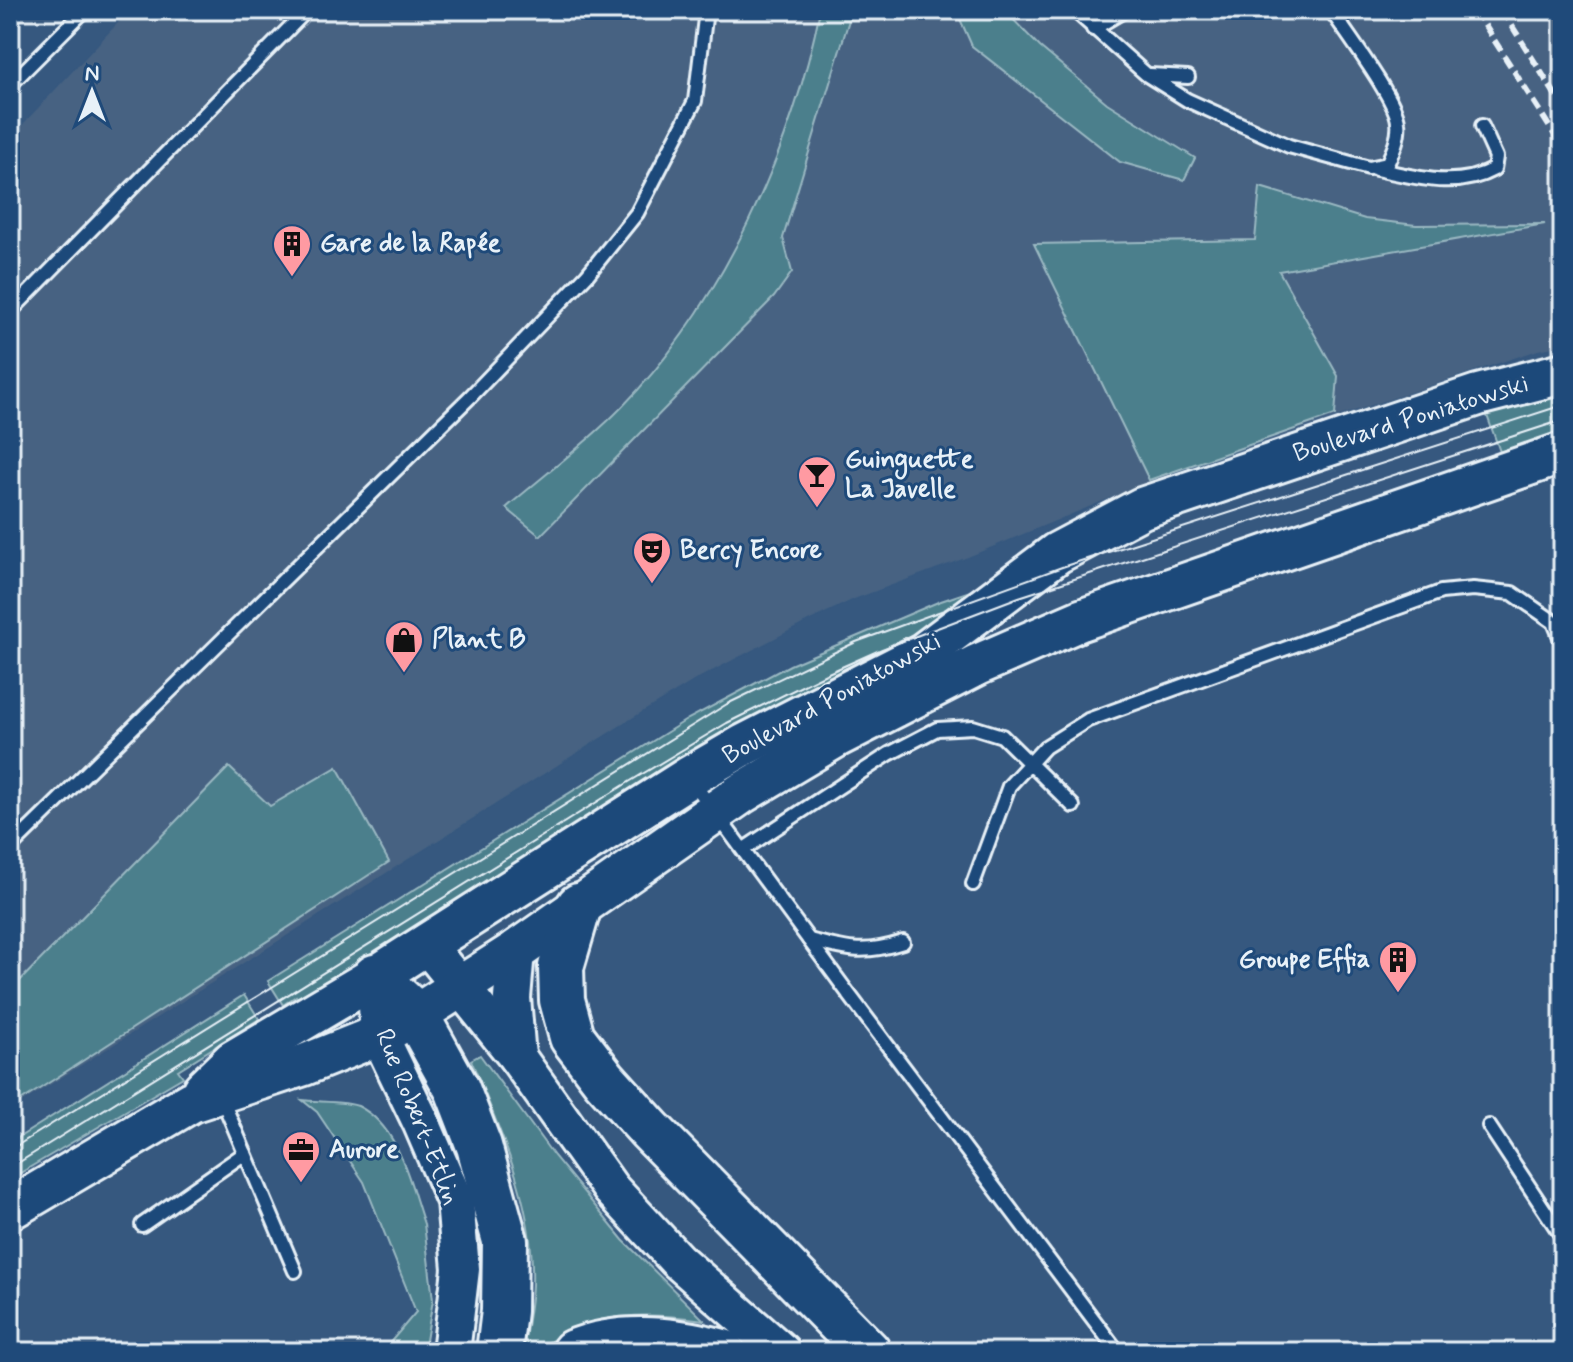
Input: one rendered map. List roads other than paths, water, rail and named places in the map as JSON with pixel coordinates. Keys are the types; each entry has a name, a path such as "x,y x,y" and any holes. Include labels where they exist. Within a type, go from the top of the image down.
{"highway":[{"path":"579,906 561,967 562,1000 572,1037 604,1079 650,1130 868,1352"},
{"path":"375,977 416,1015 457,1089 479,1146 505,1241 504,1311 499,1352"},
{"path":"574,1352 594,1344 635,1340 689,1342 723,1352"}],"main road":[{"name":"Boulevard Poniatowski","path":"205,1097 233,1061 375,977 689,777 771,730 924,653 1057,553 1142,508 1435,409 1563,373"},
{"name":"Boulevard Poniatowski","path":"10,1209 205,1097 304,1065 379,1035 416,1015 516,951 715,812 809,753 977,665 1081,620 1563,453"},
{"path":"426,944 517,1057 611,1189 677,1260 782,1352"},
{"path":"516,951 512,998 517,1057"},
{"name":"Rue Robert-Etlin","path":"375,977 379,1035 455,1201 461,1269 451,1352"}],"lane":[{"path":"10,85 85,10"},
{"path":"10,312 307,10"},
{"path":"10,848 470,397 587,275 637,213 695,101 706,10"},
{"path":"1074,10 1147,75 1187,100 1289,146 1369,168 1437,181 1461,182 1494,169 1496,157 1482,126"},
{"path":"1331,10 1392,104 1398,123 1395,147 1387,164 1369,168"},
{"path":"1093,29 1116,12"},
{"path":"1147,75 1188,77"},
{"path":"973,884 1009,786 1045,747 1088,720 1441,592 1473,589 1512,593 1554,622 1563,644"},
{"path":"744,849 889,754 937,729 973,727 1002,736 1073,806"},
{"path":"689,777 1118,1352"},
{"path":"809,939 850,950 877,950 903,942"},
{"path":"205,1097 245,1153 295,1271"},
{"path":"1489,1126 1563,1238"},
{"path":"142,1225 245,1153"}],"tram line":[{"path":"10,1150 727,704 856,642 1062,567 1563,405"},
{"path":"10,1168 629,782 727,723 826,674 882,649 1019,597 1563,420"}],"railway":[{"path":"1475,10 1563,148"},
{"path":"1502,10 1563,107"}],"place":[{"name":"Gare de la Rapée","path":"292,278"},
{"name":"Guinguette La Javelle","path":"817,509"},
{"name":"Bercy Encore","path":"652,585"},
{"name":"Plant B","path":"404,674"},
{"name":"Groupe Effia","path":"1398,994"},
{"name":"Aurore","path":"301,1184"}]}
